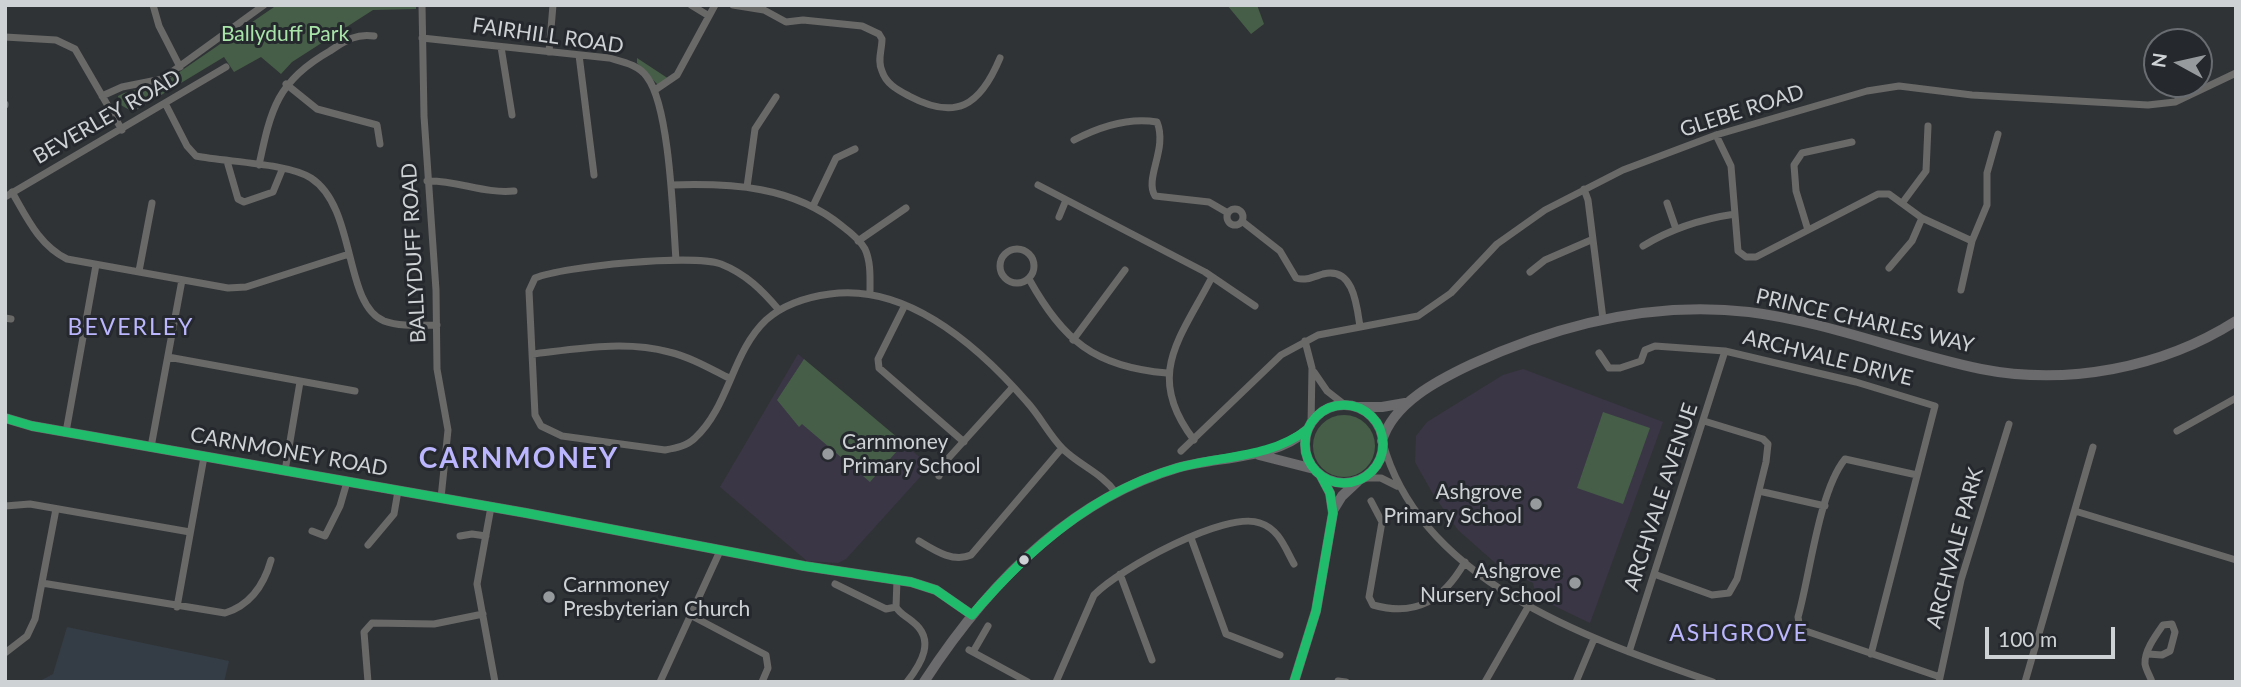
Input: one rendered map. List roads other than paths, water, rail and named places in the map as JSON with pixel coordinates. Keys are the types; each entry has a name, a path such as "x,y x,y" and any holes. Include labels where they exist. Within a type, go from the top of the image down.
{"street":[{"path":"153,5 159,26 180,67"},
{"name":"BALLYDUFF ROAD","path":"422,5 427,181 438,325 437,369 449,445 441,498"},
{"path":"548,52 553,5"},
{"path":"691,5 709,16"},
{"path":"676,260 671,184 655,90 677,75 715,5"},
{"path":"733,5 764,10 786,22 812,21 872,29 882,39 880,66 887,81 911,97 940,108 967,105 985,87 1000,58"},
{"path":"102,96 122,87 150,83 180,67 258,7"},
{"path":"259,165 269,117 286,84 300,69 341,44 360,34 374,36"},
{"path":"5,37 56,40 75,49 122,130"},
{"name":"FAIRHILL ROAD","path":"422,38 579,55 630,64 646,75 655,90"},
{"path":"501,47 512,115"},
{"path":"579,55 594,175"},
{"name":"BEVERLEY ROAD","path":"9,194 166,105 226,67"},
{"name":"GLEBE ROAD","path":"1181,451 1280,355 1318,335 1409,318 1433,308 1519,226 1623,170 1716,135 1766,118 1885,88 1911,86 1972,95 2162,105 2184,98 2236,73"},
{"path":"286,84 317,108 377,125 380,144"},
{"path":"747,187 755,129 776,97"},
{"path":"166,105 187,146 196,156 259,165 309,177 328,192 340,218 366,306 385,321 438,325"},
{"path":"1074,140 1098,128 1142,120 1157,122 1161,132 1158,162 1151,180 1155,196 1209,202 1228,213"},
{"path":"1903,202 1926,171 1928,126"},
{"path":"1961,290 1972,241 1987,205 1987,173 1998,134"},
{"path":"1716,135 1731,166 1738,251 1746,257 1756,257 1878,194 1889,194 1922,218 1972,241"},
{"path":"1808,230 1796,191 1794,165 1802,153 1852,142"},
{"path":"813,206 836,158 855,149"},
{"path":"227,161 233,188 238,199 244,202 273,192 282,170"},
{"path":"427,181 454,182 492,191 514,191"},
{"path":"671,184 747,187 772,191 813,206 858,241 869,264 870,292"},
{"path":"1038,185 1212,277 1255,306"},
{"path":"1584,189 1588,200 1603,319"},
{"path":"9,194 52,252 67,259 182,280 228,288 246,287 349,254"},
{"path":"1059,217 1066,200"},
{"path":"139,271 152,203"},
{"path":"1667,204 1676,229"},
{"path":"858,241 906,208"},
{"path":"1234,209 1240,210 1243,214 1242,222 1232,225 1227,219 1228,213 1234,209"},
{"path":"1643,246 1703,219 1735,214"},
{"path":"1889,268 1912,241 1922,218"},
{"path":"1242,222 1280,251 1296,278 1304,281 1326,273 1340,276 1351,285 1360,327"},
{"path":"1530,272 1545,260 1591,240"},
{"path":"1029,279 1019,283 1004,277 1000,266 1004,256 1013,250 1028,254 1034,264 1029,279 1059,328 1073,340 1110,361 1167,373"},
{"path":"779,310 747,277 719,263 676,260 545,273 535,278 529,291 536,415 541,426 562,436 666,450 695,438 706,424 746,346 765,321 779,310 808,297 870,292 905,305 947,329 987,361 1026,400 1062,448 1104,479 1116,493"},
{"path":"66,432 96,264"},
{"path":"1073,340 1125,270"},
{"path":"1194,440 1177,419 1167,373 1171,355 1212,277"},
{"path":"151,447 182,280"},
{"path":"905,305 881,352 879,368 964,442"},
{"name":"PRINCE CHARLES WAY","path":"1382,442 1390,420 1409,401 1461,369 1539,336 1603,319 1673,310 1749,312 1792,319 1981,369 2052,375 2108,370 2140,363 2201,341 2236,321"},
{"path":"1305,341 1312,368 1326,391 1348,406 1369,414 1376,422 1390,469 1400,489"},
{"name":"ARCHVALE DRIVE","path":"1598,353 1609,368 1620,369 1641,361 1644,350 1655,346 1725,351 1856,382 1935,406 1871,654"},
{"path":"532,354 596,347 667,351 729,378"},
{"name":"ARCHVALE AVENUE","path":"1629,652 1725,351"},
{"path":"168,357 355,391"},
{"path":"1312,368 1306,450 1330,493 1333,513"},
{"path":"285,471 300,382"},
{"path":"939,476 944,463 1012,388"},
{"path":"2177,431 2236,398"},
{"name":"PRINCE CHARLES WAY","path":"1348,406 1382,407 1409,401"},
{"path":"924,682 972,615 1020,561 1047,537 1116,493 1173,469 1288,444 1329,408 1348,406"},
{"name":"CARNMONEY ROAD","path":"5,418 66,432 491,507 720,551 897,580 936,590 972,615"},
{"path":"1654,574 1712,595 1729,593 1737,579 1768,444 1763,439 1704,421"},
{"name":"ARCHVALE PARK","path":"1940,679 1961,580 2009,424"},
{"path":"1294,682 1316,611 1333,513 1342,496 1379,460 1382,442"},
{"path":"2025,682 2093,447"},
{"path":"919,541 941,554 963,559 971,555 1062,448"},
{"path":"1248,453 1290,460 1339,483 1360,479 1389,480 1465,562 1528,607 1594,639 1713,682"},
{"path":"177,607 204,457"},
{"path":"1917,475 1845,459 1837,469 1825,506 1798,617 1800,629 1940,679"},
{"path":"312,531 325,536 348,482"},
{"path":"368,545 394,514 398,491"},
{"path":"1759,491 1825,506"},
{"path":"1371,501 1382,522 1369,597 1373,605 1410,608 1425,604 1441,595 1454,581 1465,562"},
{"path":"5,506 30,504 190,532"},
{"path":"491,507 477,583 495,682"},
{"path":"5,653 27,636 34,619 56,509"},
{"path":"2075,511 2236,560"},
{"path":"1056,682 1090,602 1104,584 1166,547 1230,523 1254,521 1273,530 1294,564"},
{"path":"460,536 486,536"},
{"path":"1191,538 1226,634 1280,655"},
{"path":"660,682 720,551"},
{"path":"42,583 214,613 237,609 255,594 271,559"},
{"path":"1120,574 1152,660"},
{"path":"895,607 897,580"},
{"path":"835,584 886,609 895,607"},
{"path":"895,607 920,630 925,650 922,661 907,682"},
{"path":"1485,682 1528,607"},
{"path":"368,682 364,632 372,623 434,624 483,614"},
{"path":"692,616 766,655 768,668 762,682"},
{"path":"2148,654 2162,655 2169,651 2175,632 2172,624 2163,625 2148,654 2145,664 2152,682"},
{"path":"988,626 971,651 1028,682"},
{"path":"1576,682 1594,639"}],"place":[{"name":"Carnmoney Primary School","path":"828,454"},
{"name":"Ashgrove Primary School","path":"1536,504"},
{"name":"Ashgrove Nursery School","path":"1575,583"},
{"name":"Carnmoney Presbyterian Church","path":"549,597"}],"district":[{"name":"BEVERLEY","path":"131,328"},
{"name":"CARNMONEY","path":"519,459"},
{"name":"ASHGROVE","path":"1739,634"}],"park label":[{"name":"Ballyduff Park","path":"285,34"}]}
